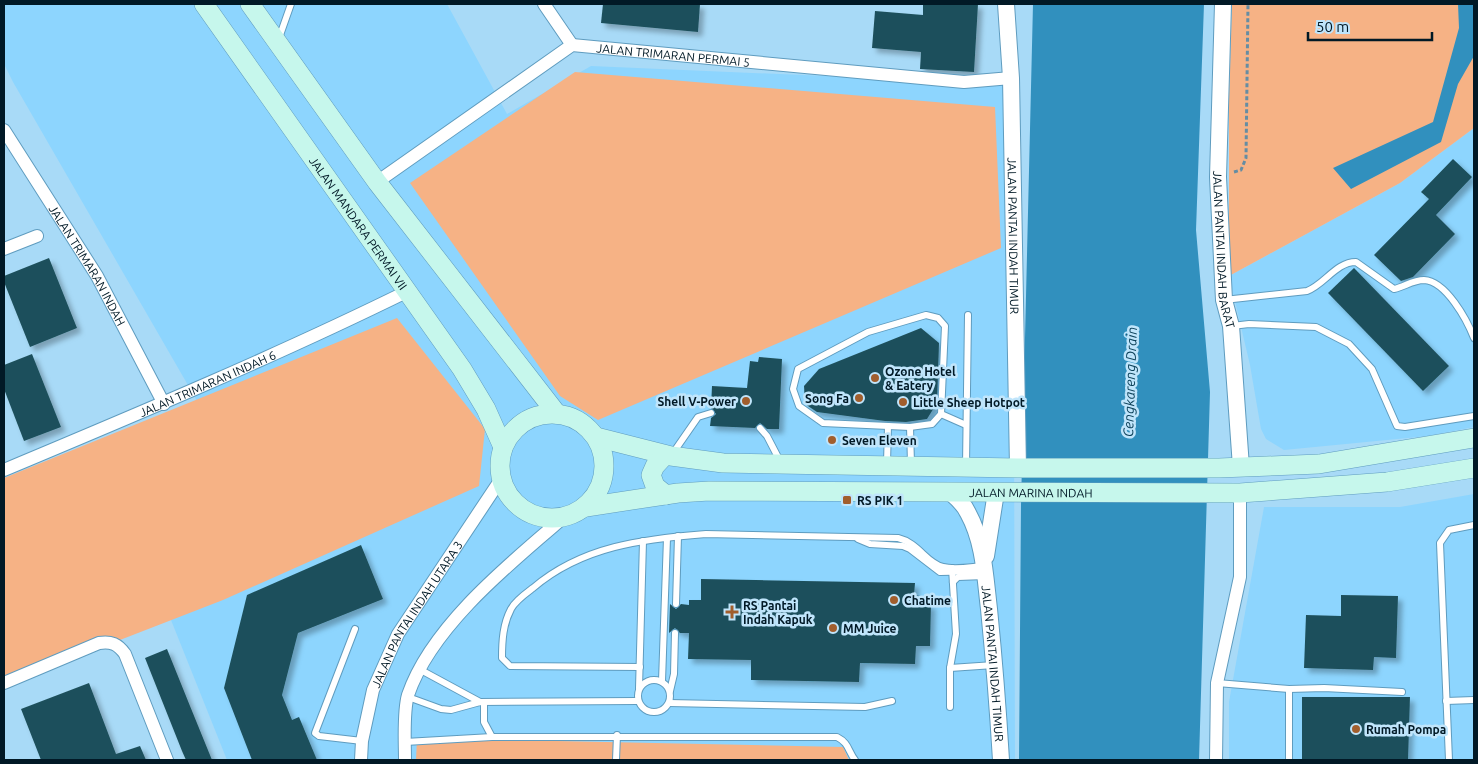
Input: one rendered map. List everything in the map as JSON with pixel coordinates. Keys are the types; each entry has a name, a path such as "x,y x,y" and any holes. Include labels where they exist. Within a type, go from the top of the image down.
{"main road":[{"name":"JALAN MANDARA PERMAI VII","path":"204,4 462,369 486,409 503,447"},
{"path":"250,4 377,182 557,414"},
{"path":"557,414 579,422 596,437 604,455 605,474 599,492 586,507 563,518 543,518 524,511 509,497 501,479 499,463 503,447 511,432 524,422 540,415 557,414"},
{"name":"JALAN MARINA INDAH","path":"596,437 668,456 723,463 911,464 1019,468 1219,468 1319,464 1474,438"},
{"path":"666,495 655,486 651,476 654,466 668,456"},
{"path":"1287,465 1282,471 1280,481 1284,489 1290,491"},
{"name":"JALAN PANTAI INDAH BARAT","path":"1240,493 1243,475 1241,467"},
{"name":"JALAN MARINA INDAH","path":"586,507 666,495 709,491 1216,494 1290,491 1387,482 1474,468"}],"street":[{"path":"377,182 572,45 544,4"},
{"name":"JALAN PANTAI INDAH TIMUR","path":"1006,4 1011,78 1019,468"},
{"name":"JALAN PANTAI INDAH BARAT","path":"1223,4 1218,178 1224,300 1231,326 1241,467"},
{"name":"JALAN TRIMARAN PERMAI 5","path":"572,45 964,82 1011,78"},
{"name":"JALAN TRIMARAN INDAH","path":"4,130 97,276 164,404"},
{"path":"4,249 37,236"},
{"name":"JALAN TRIMARAN INDAH 6","path":"4,470 164,404 312,338 408,291"},
{"name":"JALAN PANTAI INDAH UTARA 3","path":"361,760 362,741 373,690 398,634 501,479"},
{"name":"JALAN PANTAI INDAH TIMUR","path":"985,571 996,492"},
{"name":"JALAN PANTAI INDAH TIMUR","path":"951,493 964,504 969,514 978,538 985,571 995,665 1001,760"},
{"path":"1216,760 1217,682 1240,577 1240,493"},
{"path":"405,760 408,697 419,669 455,620 506,566 563,518"},
{"path":"4,682 99,643 113,643 120,647 125,654 167,760"}],"lane":[{"path":"277,42 291,4"},
{"path":"1224,300 1307,291 1316,288 1344,264 1356,262 1394,289 1415,281 1427,280 1443,289 1466,317 1474,338"},
{"path":"966,466 968,314"},
{"path":"926,315 938,318 945,326 941,414 932,424 910,427 888,426 823,423 799,406 793,389 798,369 868,332 926,315"},
{"path":"1231,326 1249,324 1316,327 1349,344 1372,369 1397,426 1405,428 1474,416"},
{"path":"668,456 698,417 711,413"},
{"path":"941,414 966,425"},
{"path":"887,464 888,426"},
{"path":"910,427 911,464"},
{"path":"760,428 767,436 782,464"},
{"path":"1449,760 1440,543 1449,530 1474,525"},
{"path":"640,667 510,666 502,658 502,642 505,624 511,607 546,576 593,552 643,541 678,536 706,534 857,538 873,536 906,540 914,544 935,564 952,570 985,571"},
{"path":"676,604 678,536"},
{"path":"667,538 662,681 670,691"},
{"path":"643,541 638,701 642,707 653,712 660,712 669,703 674,674 674,633"},
{"path":"950,707 950,668 956,634 952,570"},
{"path":"953,582 958,578 985,571"},
{"path":"355,629 315,730 318,736 362,741"},
{"path":"950,668 995,665"},
{"path":"419,669 482,703"},
{"path":"639,688 649,680 662,681"},
{"path":"1217,682 1289,689 1324,688 1402,692"},
{"path":"1289,689 1289,760"},
{"path":"408,697 441,709 451,710 482,703 638,701"},
{"path":"1446,701 1474,700"},
{"path":"669,703 865,707 892,701"},
{"path":"482,703 484,722 492,737"},
{"path":"616,760 617,736"},
{"path":"406,742 492,737 837,737 844,740 855,760"}],"path":[{"path":"1218,178 1241,170 1246,158 1248,4"}],"shaded area":[{"path":"4,4 447,4 507,114 591,66 1013,84 1015,760 227,760 163,600 278,541 13,82 4,64"},
{"path":"1232,4 1474,4 1474,128 1400,183 1229,276 1229,100"},
{"path":"575,72 995,107 1001,248 598,420 560,396 410,183"},
{"path":"1474,128 1474,427 1428,436 1284,450 1266,439 1261,429 1250,365 1229,276 1400,183"},
{"path":"397,318 485,429 479,486 223,600 4,685 4,478"},
{"path":"1474,494 1474,760 1229,760 1229,702 1264,507 1400,507"},
{"path":"417,738 843,747 849,760 416,760"}],"water":[{"name":"Cengkareng Drain","path":"1033,4 1204,4 1196,230 1210,392 1199,760 1019,760 1021,505"},
{"path":"1458,4 1474,4 1474,56 1458,84 1441,142 1351,189 1333,168 1433,122 1459,28"}],"building":[{"path":"603,4 700,4 698,32 601,23"},
{"path":"923,4 978,4 974,72 920,69 921,52 872,48 875,11 923,15"},
{"path":"1453,159 1472,177 1436,215 1455,234 1413,277 1401,281 1374,255 1429,199 1421,192"},
{"path":"49,258 77,328 30,347 4,282 4,276"},
{"path":"1354,268 1449,366 1423,391 1328,293"},
{"name":"Ozone Hotel & Eatery","path":"921,328 939,343 937,403 927,419 906,422 885,421 817,412 805,404 804,386 819,369"},
{"path":"32,354 61,427 24,441 4,389 4,365"},
{"name":"Shell V-Power","path":"759,357 782,359 779,429 767,429 760,423 755,428 710,426 711,418 716,414 711,408 712,386 747,388 750,361 758,362"},
{"path":"361,545 383,599 298,633 282,695 292,720 299,717 317,760 252,760 224,688 247,595"},
{"path":"701,579 915,583 914,595 920,596 920,603 931,604 930,646 916,646 915,664 860,663 859,682 751,680 751,660 688,659 689,633 680,633 675,628 669,633 670,604 676,609 681,604 689,605 689,600 701,600"},
{"path":"1341,595 1398,596 1396,658 1374,657 1373,670 1304,668 1306,615 1341,616"},
{"path":"167,649 212,760 186,760 182,751 145,658"},
{"path":"89,683 116,754 140,746 146,760 41,760 21,709"},
{"name":"Rumah Pompa","path":"1302,697 1410,697 1408,760 1302,760"}],"place":[{"name":"Ozone Hotel & Eatery","path":"875,378"},
{"name":"Song Fa","path":"859,398"},
{"name":"Shell V-Power","path":"746,401"},
{"name":"Little Sheep Hotpot","path":"903,402"},
{"name":"Seven Eleven","path":"832,440"},
{"name":"RS PIK 1","path":"847,500"},
{"name":"Chatime","path":"894,600"},
{"name":"RS Pantai Indah Kapuk","path":"732,612"},
{"name":"MM Juice","path":"833,628"},
{"name":"Rumah Pompa","path":"1356,729"}]}
